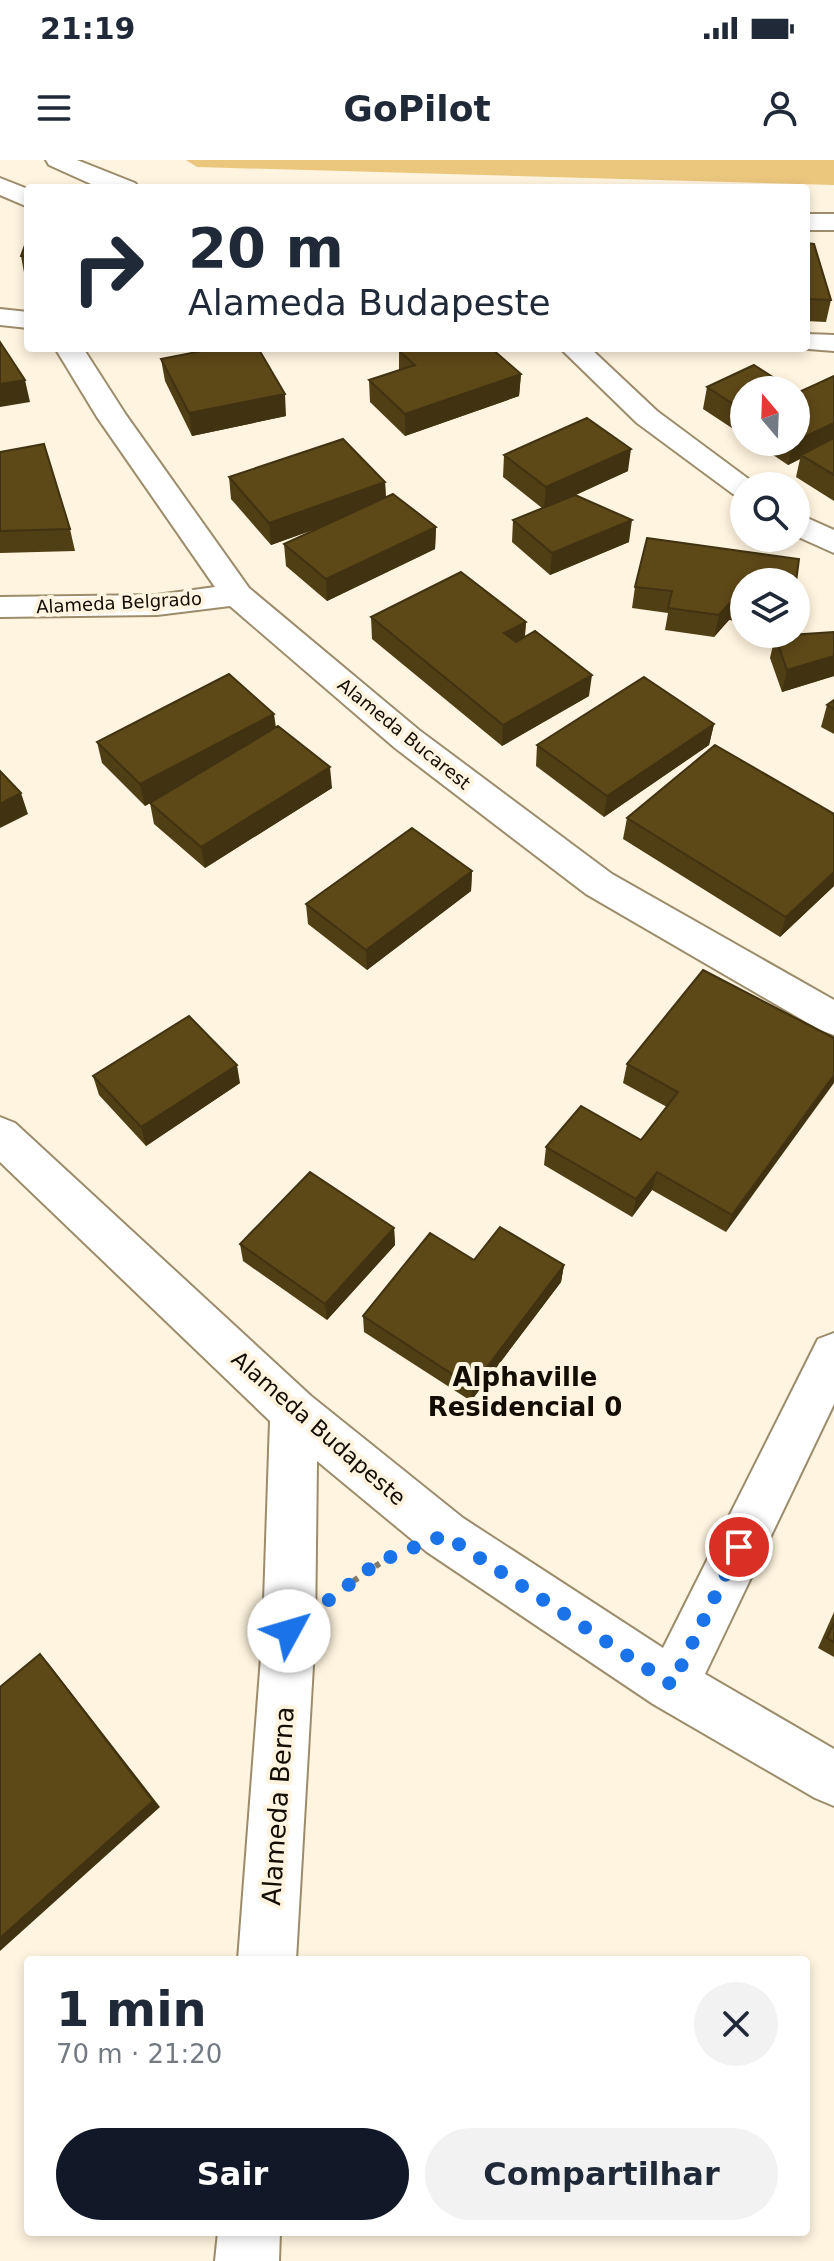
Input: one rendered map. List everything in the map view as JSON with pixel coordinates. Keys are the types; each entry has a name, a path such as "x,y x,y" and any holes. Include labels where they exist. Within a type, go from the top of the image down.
{"street":[{"path":"58,160 113,184"},
{"path":"0,185 24,197"},
{"path":"0,203 24,205"},
{"path":"810,222 834,222"},
{"path":"0,317 24,320"},
{"path":"810,342 834,343"},
{"name":"Alameda Bucarest","path":"71,352 112,417 237,595 407,739 599,884 834,1019"},
{"path":"578,352 647,417 730,478"},
{"path":"810,530 834,543"},
{"name":"Alameda Belgrado","path":"0,607 141,605 237,595"},
{"name":"Alameda Budapeste","path":"0,1135 294,1412 445,1535 672,1685 834,1779"},
{"path":"672,1685 834,1354"},
{"name":"Alameda Berna","path":"267,1956 289,1631 294,1412"},
{"path":"247,2261 249,2236"}],"path":[{"path":"289,1631 378,1562 445,1535"}],"shaded area":[{"path":"186,160 834,160 834,185 810,184 197,167"}],"building":[{"path":"810,244 814,244 831,300 810,299"},
{"path":"0,342 25,380 0,384"},
{"path":"197,352 260,352 285,394 189,413 161,359"},
{"path":"400,352 496,352 521,374 405,414 369,380 415,365"},
{"path":"754,365 771,376 730,376"},
{"path":"730,376 730,402 707,387"},
{"path":"834,376 834,423 810,434 810,387"},
{"path":"587,418 631,449 546,487 504,455"},
{"path":"834,438 834,475 803,456 810,456 810,450"},
{"path":"343,439 385,482 269,523 229,477"},
{"path":"44,444 70,529 0,531 0,452"},
{"path":"393,494 436,527 326,579 284,544"},
{"path":"575,495 632,520 552,553 513,520"},
{"path":"647,538 730,549 730,552 799,559 798,568 730,568 730,603 719,615 668,608 672,591 635,587"},
{"path":"461,572 526,622 504,633 516,642 535,631 592,675 503,725 371,617"},
{"path":"834,632 834,656 787,670 779,648 810,648 810,634"},
{"path":"229,674 274,714 140,784 97,742"},
{"path":"644,677 714,724 607,796 537,745"},
{"path":"278,726 330,767 201,847 150,803"},
{"path":"715,745 834,814 834,872 786,917 627,818"},
{"path":"0,771 21,793 0,804"},
{"path":"412,828 472,871 366,950 306,904"},
{"path":"703,970 834,1038 834,1075 732,1215 657,1172 636,1199 546,1147 581,1106 641,1140 678,1092 627,1064"},
{"path":"189,1016 237,1065 141,1127 93,1076"},
{"path":"310,1172 394,1228 325,1304 240,1244"},
{"path":"500,1227 564,1265 472,1387 363,1316 430,1233 474,1260"},
{"path":"834,1623 834,1642 827,1638"},
{"path":"40,1654 153,1801 0,1938 0,1687"}],"district":[{"name":"Alphaville Residencial 0","path":"525,1392"}],"route":[{"path":"289,1631 378,1562 445,1535 672,1685 739,1547"}]}
